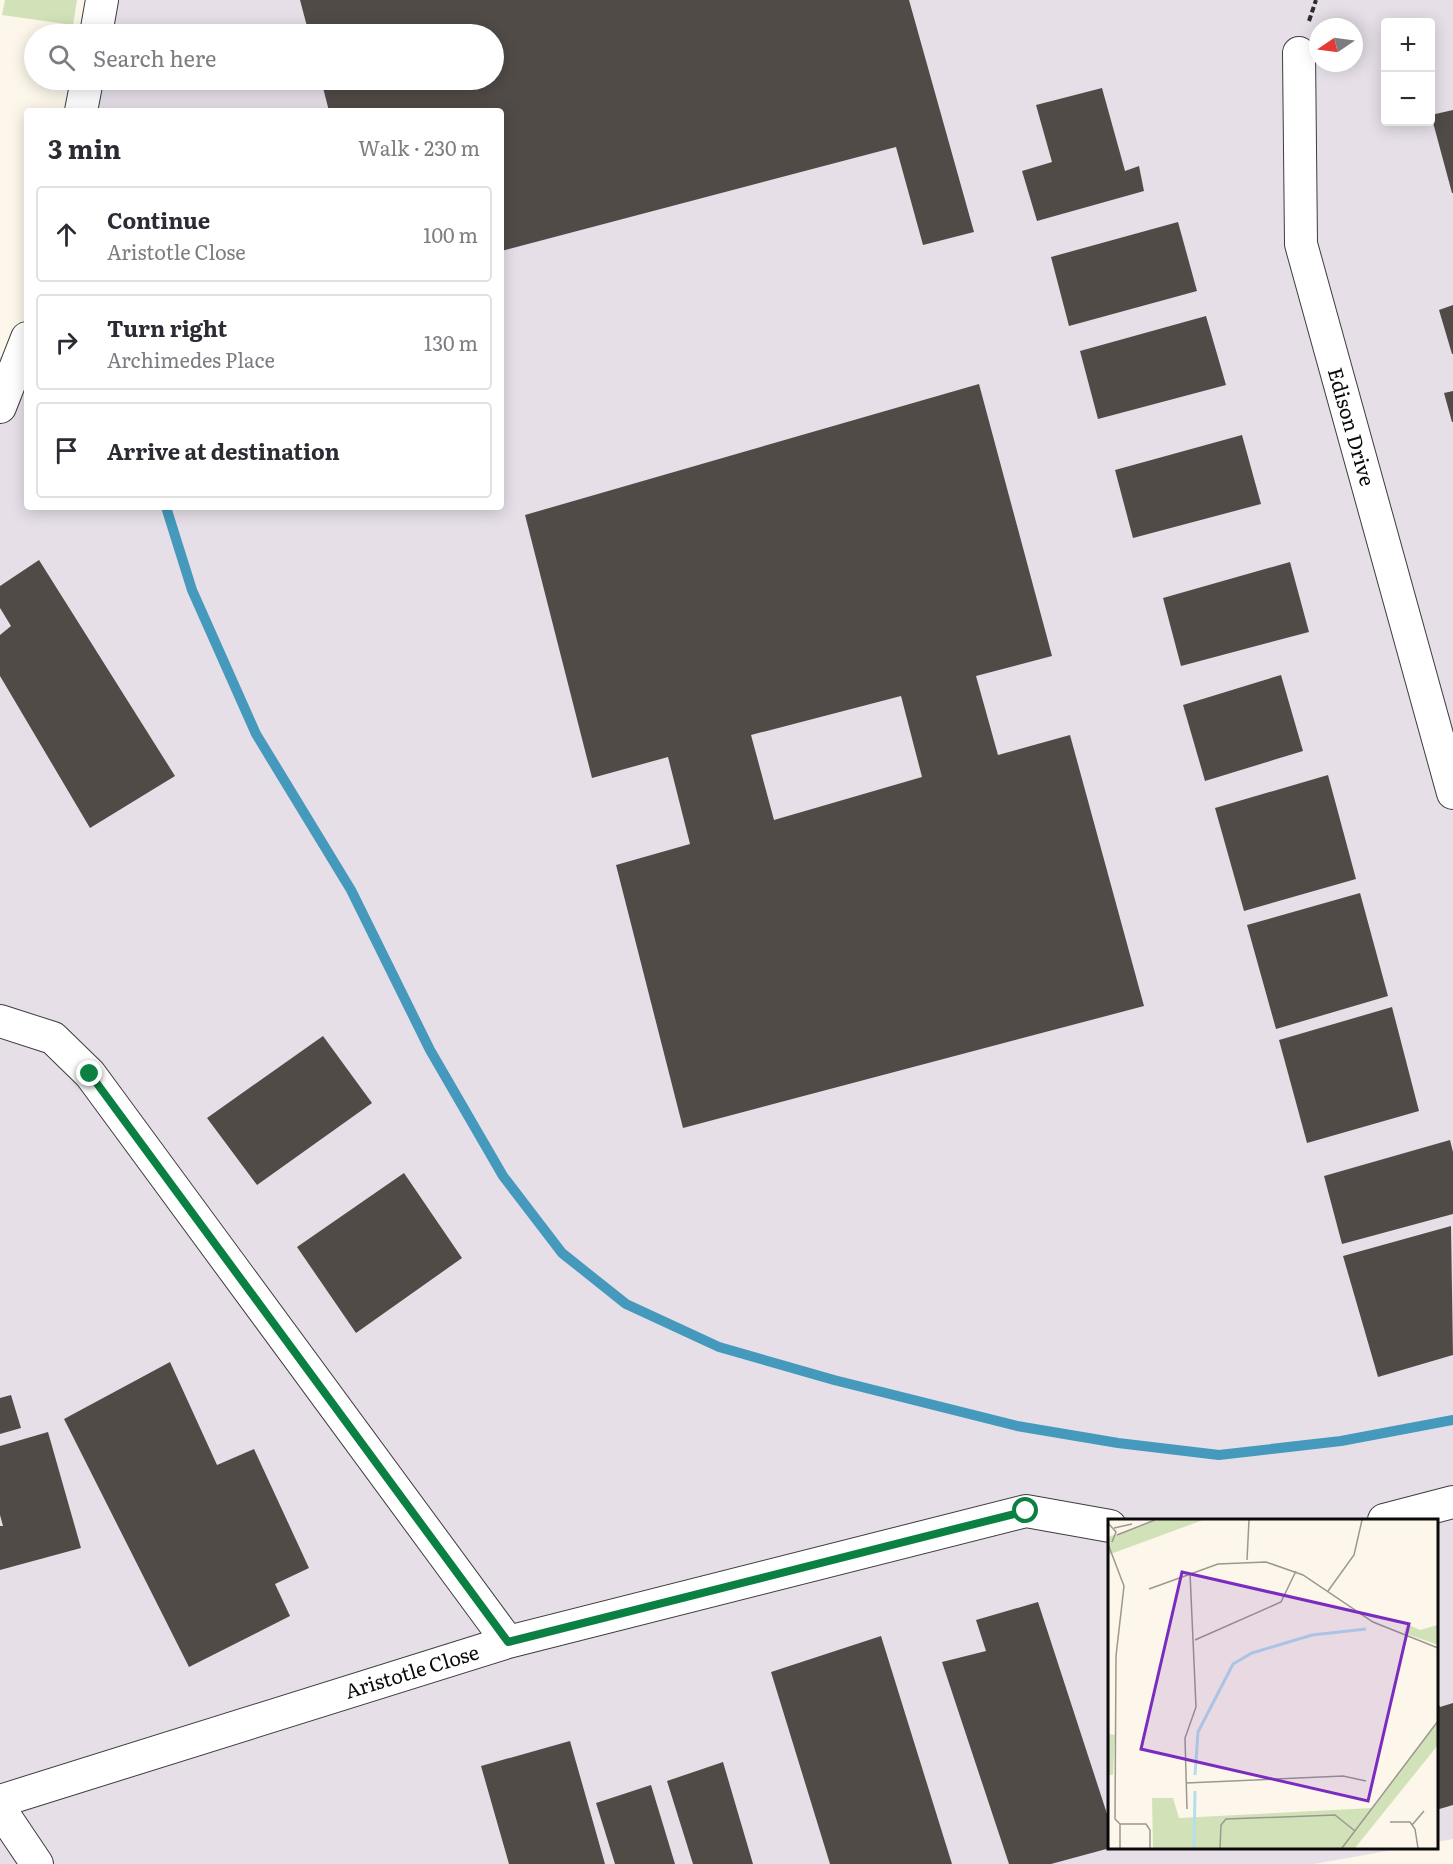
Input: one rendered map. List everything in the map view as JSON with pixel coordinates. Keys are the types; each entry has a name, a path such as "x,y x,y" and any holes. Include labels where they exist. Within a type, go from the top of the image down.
{"street":[{"path":"98,24 102,0"},
{"name":"Edison Drive","path":"1299,53 1300,244 1453,793"},
{"path":"82,108 85,90"},
{"path":"0,407 24,346"},
{"path":"0,1021 53,1038 90,1074 508,1642"},
{"path":"1391,1519 1453,1502"},
{"name":"Aristotle Close","path":"0,1801 508,1642 1026,1511 1108,1526"},
{"path":"0,1809 37,1864"}],"shaded area":[{"path":"102,0 1453,0 1453,1839 1438,1842 1438,1519 1108,1519 1108,1849 1398,1849 1314,1864 0,1864 0,357 18,360 24,345 24,510 504,510 504,108 82,108 85,90 504,90 504,24 98,24"}],"green space":[{"path":"5,0 77,0 73,24 2,15"}],"building":[{"path":"300,0 909,0 974,232 923,245 896,147 504,250 504,108 328,108 324,90 504,90 504,24 306,24"},
{"path":"1102,88 1125,171 1139,166 1144,191 1037,221 1022,171 1052,162 1036,105"},
{"path":"1453,110 1453,193 1434,126 1435,114"},
{"path":"1178,222 1197,291 1069,326 1051,257"},
{"path":"1453,305 1453,354 1452,354 1439,310"},
{"path":"1206,316 1226,385 1098,419 1080,351"},
{"path":"979,384 1052,656 976,676 998,755 1070,735 1144,1006 683,1128 616,865 690,844 668,757 592,778 525,515","holes":["901,696 922,777 774,820 751,735"]},
{"path":"1453,391 1453,422 1452,422 1444,393"},
{"path":"1242,435 1261,504 1133,538 1115,470"},
{"path":"39,560 175,776 90,828 0,676 0,635 11,626 0,608 0,586"},
{"path":"1290,562 1309,632 1181,666 1163,598"},
{"path":"1281,675 1303,751 1205,781 1183,705"},
{"path":"1328,775 1356,879 1244,911 1215,808"},
{"path":"1360,893 1388,996 1276,1029 1247,925"},
{"path":"1392,1007 1419,1111 1307,1143 1279,1040"},
{"path":"323,1036 372,1103 257,1185 207,1118"},
{"path":"1450,1140 1453,1152 1453,1214 1342,1244 1324,1176"},
{"path":"404,1173 462,1258 356,1333 297,1247"},
{"path":"1451,1226 1453,1355 1378,1377 1343,1256"},
{"path":"170,1362 217,1465 254,1449 309,1568 275,1584 290,1616 189,1667 64,1419"},
{"path":"11,1395 21,1428 0,1434 0,1398"},
{"path":"48,1432 81,1548 0,1570 0,1526 3,1526 0,1515 0,1446"},
{"path":"1038,1602 1108,1817 1108,1849 1051,1864 1009,1864 942,1662 986,1651 976,1620"},
{"path":"881,1636 952,1864 830,1864 771,1672"},
{"path":"1438,1702 1440,1707 1453,1703 1453,1805 1438,1809"},
{"path":"570,1741 605,1864 509,1864 481,1766"},
{"path":"723,1762 753,1864 693,1864 667,1781"},
{"path":"651,1785 675,1864 615,1864 596,1803"}],"waterway":[{"path":"167,510 192,590 256,734 351,890 430,1050 503,1176 562,1253 626,1304 719,1347 834,1380 1017,1426 1118,1443 1219,1455 1341,1441 1453,1420"}],"route":[{"path":"90,1074 508,1642 1026,1511"}]}
